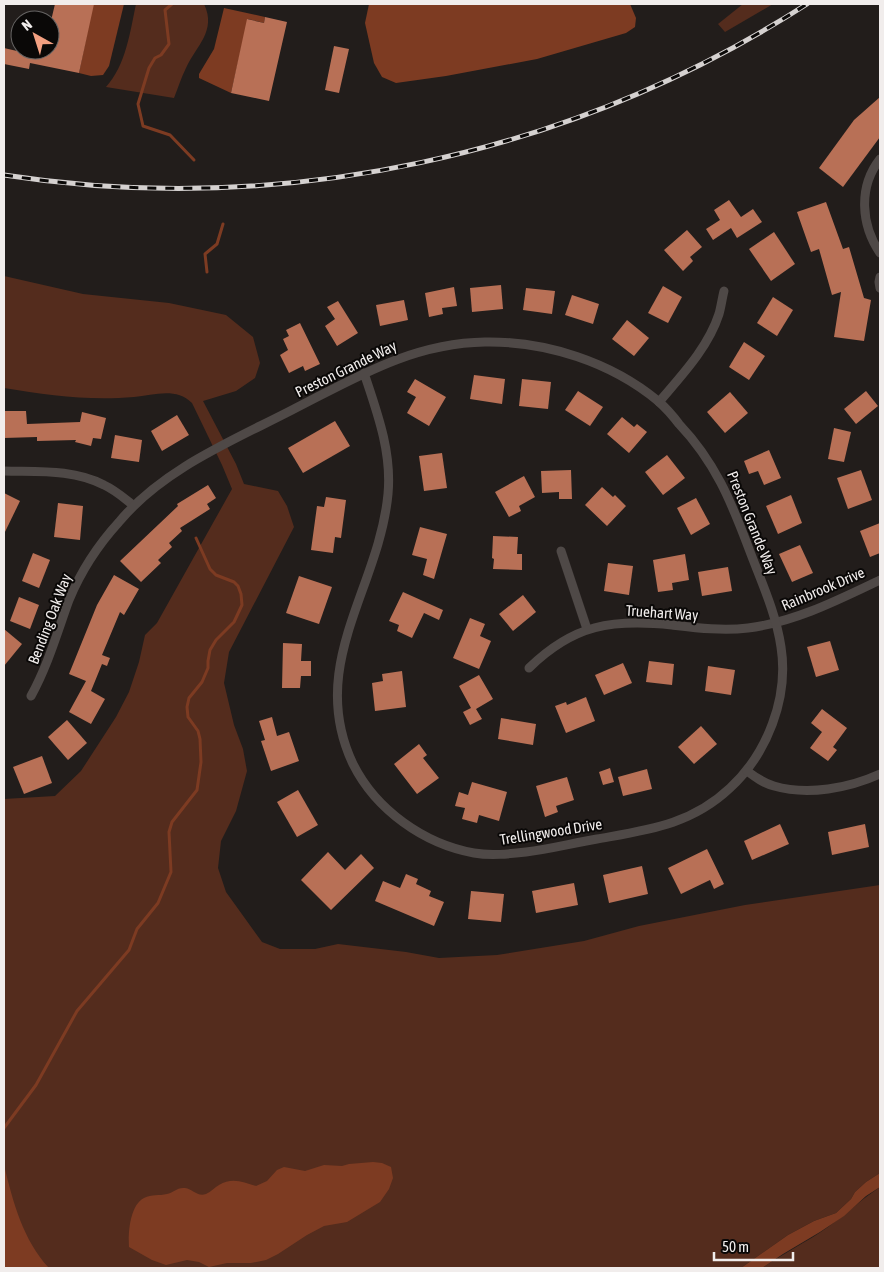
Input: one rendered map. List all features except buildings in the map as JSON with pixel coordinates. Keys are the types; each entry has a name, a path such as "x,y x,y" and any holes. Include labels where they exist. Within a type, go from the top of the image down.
{"street":[{"path":"880,158 871,173 865,200 867,227 880,253"},
{"path":"880,277 880,288"},
{"path":"659,402 694,359 708,337 719,315 724,291"},
{"name":"Preston Grande Way","path":"133,505 175,474 213,452 364,373 402,356 431,348 485,342 514,343 539,347 586,360 610,371 659,402 696,442 718,475 736,515 776,624"},
{"name":"Trellingwood Drive","path":"364,373 385,444 389,476 388,495 381,533 342,654 337,689 339,717 347,748 361,778 382,803 412,828 440,843 472,853 505,854 538,850 678,822 722,796 747,771 763,745 776,714 780,697 782,656 776,624"},
{"path":"4,471 62,472 77,475 103,484 133,505"},
{"name":"Bending Oak Way","path":"31,696 42,676 69,602 83,572 102,542 133,505"},
{"path":"561,551 588,629"},
{"name":"Rainbrook Drive","path":"776,624 880,580"},
{"name":"Truehart Way","path":"529,668 546,652 588,629 624,622 728,630 776,624"},
{"path":"747,771 764,783 802,790 822,790 844,786 880,774"}],"shaded area":[{"path":"93,4 124,4 109,66 103,75 91,76 79,73"},
{"path":"136,4 204,4 208,22 207,30 186,68 174,98 106,87 123,58"},
{"path":"369,4 630,4 636,18 635,27 626,33 537,59 396,83 382,77 374,63 365,23"},
{"path":"743,4 773,4 725,32 718,24"},
{"path":"224,8 265,17 264,23 248,19 231,93 199,78 199,74 214,49"},
{"path":"4,276 83,294 169,303 226,315 253,337 260,363 255,378 236,391 203,401 236,464 244,484 278,491 287,506 294,527 229,652 224,683 234,725 243,749 247,771 236,811 221,841 218,868 226,892 262,942 280,949 315,949 338,944 439,958 497,955 584,941 639,926 745,905 880,885 880,1173 855,1192 851,1199 836,1213 814,1221 788,1235 741,1268 4,1268 4,799 55,796 81,771 116,717 129,692 139,662 145,635 157,623 232,489 192,403 186,398 164,393 134,397 84,398 4,388"},
{"path":"373,1162 391,1167 393,1178 389,1189 380,1202 347,1222 324,1226 266,1260 251,1263 227,1263 209,1267 199,1262 187,1260 166,1265 152,1260 129,1247 129,1234 133,1213 139,1202 144,1198 167,1194 182,1188 203,1195 228,1181 256,1186 267,1181 277,1170 284,1167 305,1171 324,1165 342,1166"},
{"path":"4,1165 20,1220 32,1245 49,1268 4,1268"},
{"path":"880,1173 880,1187 866,1196 844,1216 762,1268 741,1268 788,1235 814,1221 836,1213 866,1182"},
{"path":"880,1187 880,1268 762,1268 812,1238"}],"waterway":[{"path":"172,4 165,10 169,44 161,55 155,58 149,68 138,104 143,126 170,135 194,160"},
{"path":"207,272 205,254 217,244 223,224"},
{"path":"4,1128 36,1085 77,1011 129,950 137,929 158,903 171,872 169,832 172,822 197,790 201,762 198,731 188,717 187,707 189,698 202,682 208,668 210,650 216,640 234,622 242,605 238,586 234,582 216,575 210,569 196,538"}],"railway":[{"path":"4,175 108,186 213,188 317,180 421,163 522,136 620,101 716,57 807,4"}]}
